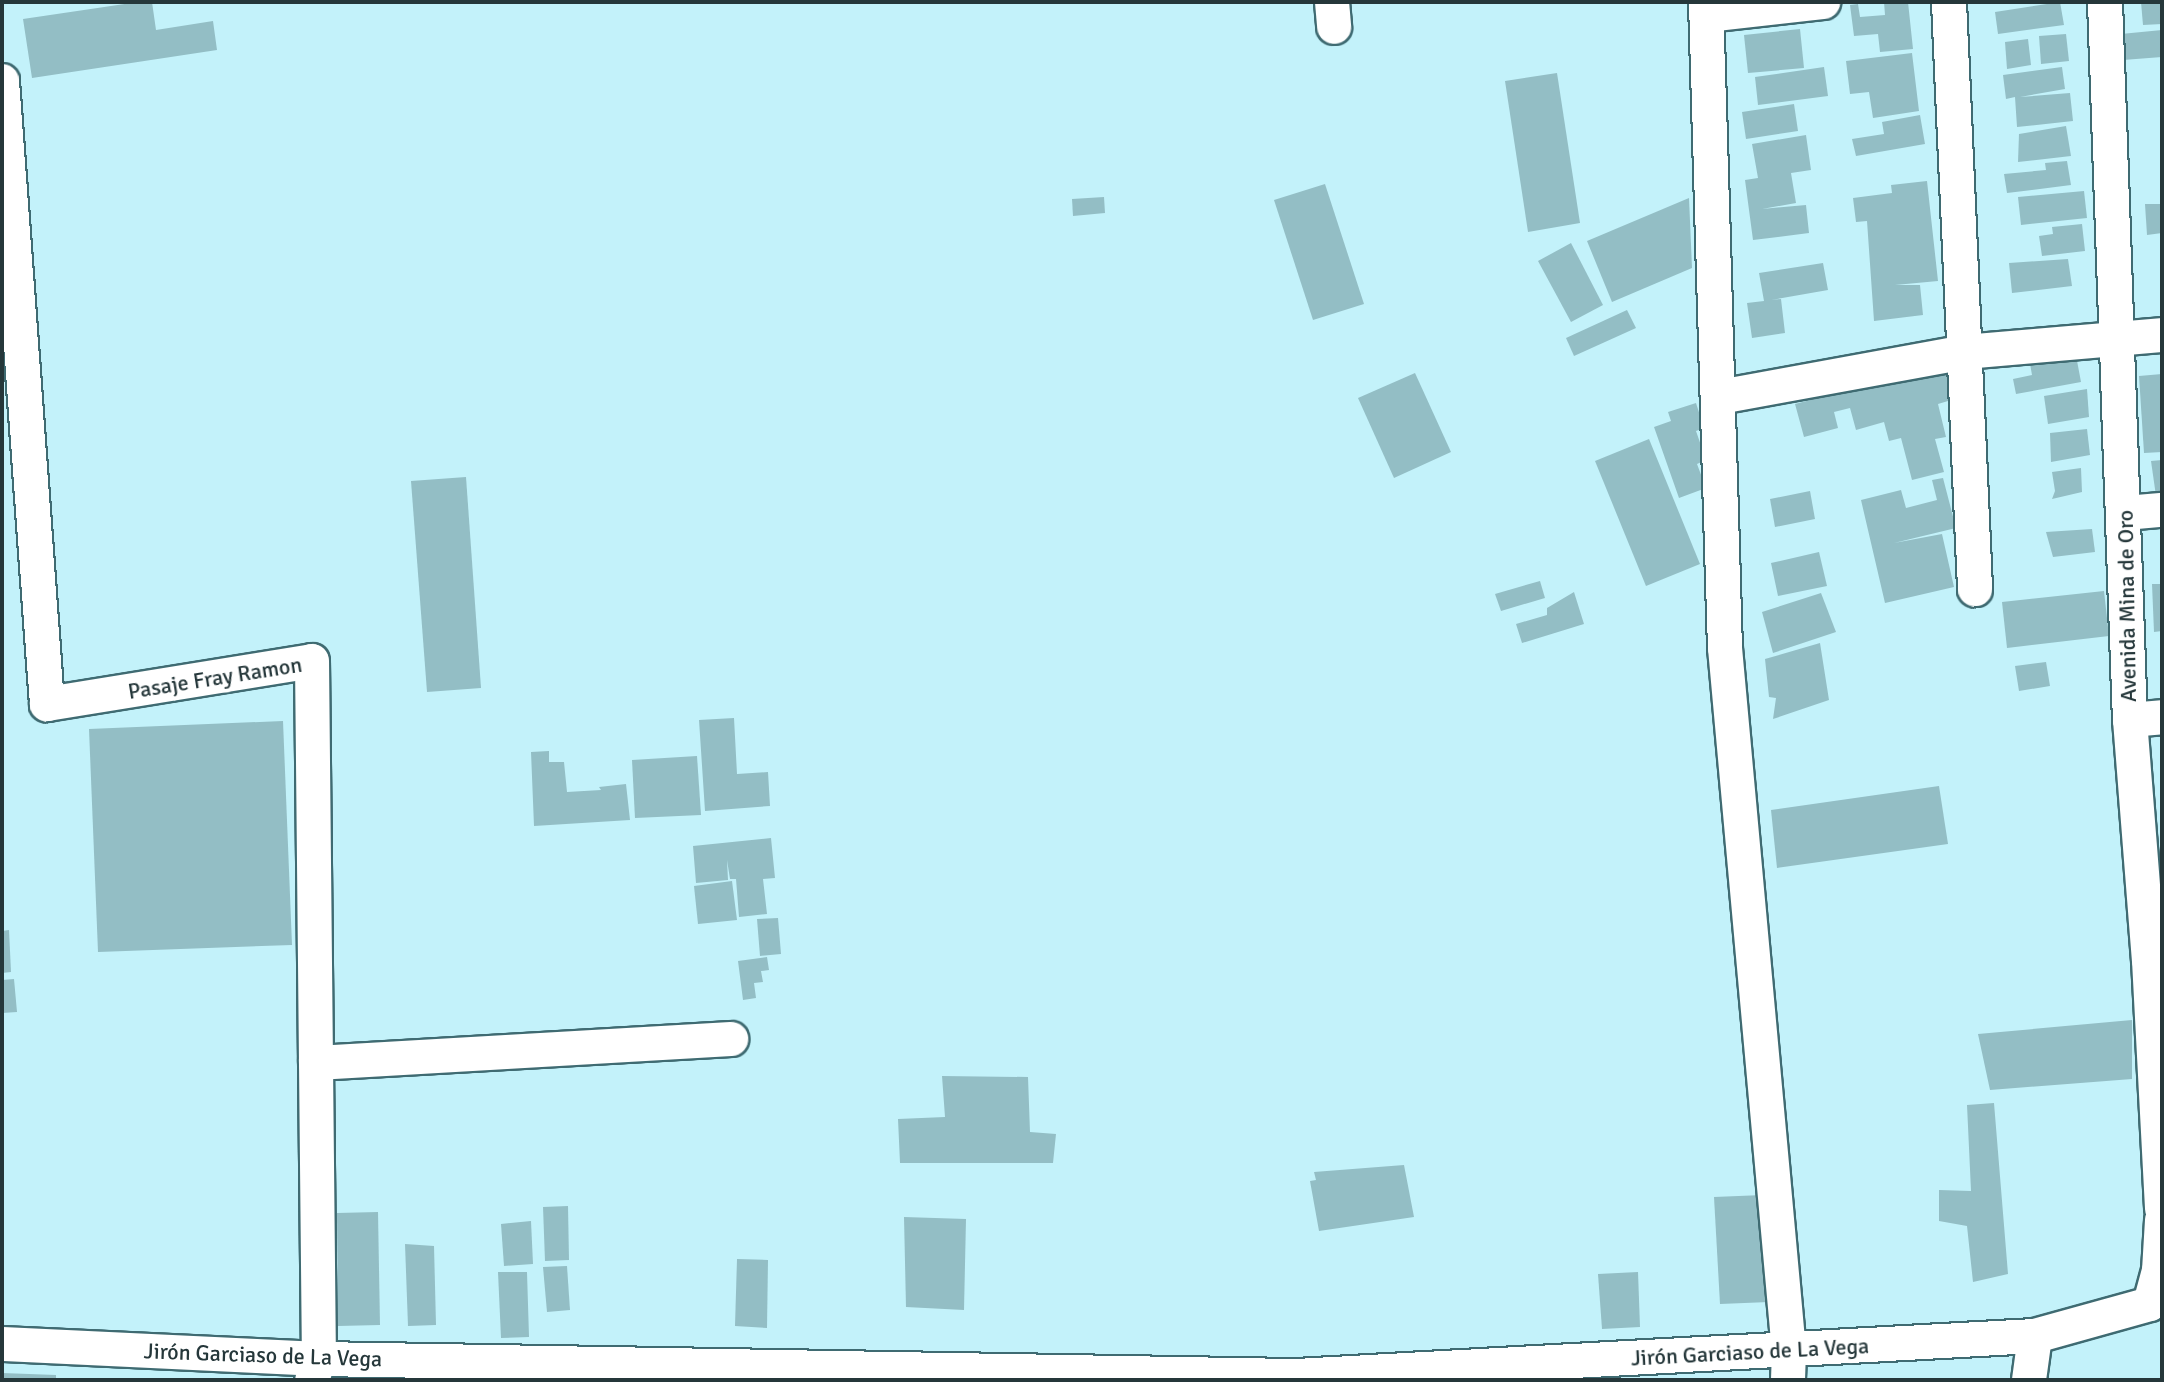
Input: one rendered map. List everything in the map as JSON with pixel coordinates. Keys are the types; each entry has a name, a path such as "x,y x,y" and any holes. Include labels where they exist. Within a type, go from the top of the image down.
{"street":[{"path":"1788,1365 1725,648 1707,8 1823,2"},
{"path":"1949,2 1975,589"},
{"name":"Avenida Mina de Oro","path":"2105,2 2125,513 2146,719 2162,1209"},
{"name":"Pasaje Fray Ramon","path":"2,81 47,704 312,661 316,1370"},
{"path":"1720,397 1964,352 2162,335"},
{"path":"2125,513 2162,510"},
{"path":"316,1063 731,1039"},
{"path":"2156,1305 2162,1220"},
{"name":"Jirón Garciaso de La Vega","path":"2,1344 316,1370 1296,1376 1788,1365 2035,1336 2156,1305"},
{"path":"2029,1380 2035,1336"}],"building":[{"path":"152,2 156,30 213,21 217,50 32,78 23,19"},
{"path":"1884,2 1908,2 1913,49 1880,52 1878,34 1854,36 1850,5 1858,4 1860,17 1885,15"},
{"path":"2060,2 2064,25 1998,34 1995,12"},
{"path":"2141,2 2162,2 2162,24 2143,25"},
{"path":"1800,29 1804,68 1748,73 1744,35"},
{"path":"2162,30 2162,57 2123,60 2121,34"},
{"path":"2066,34 2069,61 2041,64 2039,36"},
{"path":"2028,39 2031,65 2007,69 2005,42"},
{"path":"1912,53 1919,111 1873,118 1869,92 1850,94 1846,61"},
{"path":"1824,67 1828,96 1758,105 1755,77"},
{"path":"2062,67 2065,89 2020,97 2070,93 2073,121 2017,127 2015,97 2006,99 2003,75"},
{"path":"1557,73 1580,223 1528,232 1505,81"},
{"path":"1794,104 1798,131 1746,139 1742,112"},
{"path":"1920,115 1925,144 1856,156 1852,139 1884,134 1882,122"},
{"path":"2066,126 2071,156 2018,162 2019,134"},
{"path":"1806,135 1811,170 1791,173 1796,203 1762,209 1806,205 1809,233 1753,240 1745,180 1758,178 1752,144"},
{"path":"2067,161 2071,185 2007,193 2004,174 2046,170 2045,163"},
{"path":"1927,181 1938,281 1895,285 1920,285 1923,315 1874,321 1867,221 1856,222 1853,198 1892,193 1891,185"},
{"path":"1325,184 1364,304 1313,320 1274,200"},
{"path":"2084,191 2087,218 2021,225 2018,197"},
{"path":"1104,197 1105,213 1073,216 1072,199"},
{"path":"1689,198 1692,268 1612,302 1587,241"},
{"path":"2145,204 2162,204 2162,233 2147,235"},
{"path":"2082,224 2085,251 2042,256 2039,236 2053,234 2052,227"},
{"path":"1571,243 1603,305 1571,322 1538,261"},
{"path":"2068,259 2072,286 2012,293 2009,263"},
{"path":"1823,263 1828,290 1771,300 1781,299 1785,333 1752,338 1747,303 1764,301 1759,273"},
{"path":"1627,310 1636,328 1574,356 1566,338"},
{"path":"2075,350 2081,382 2016,394 2013,379 2032,375 2029,358"},
{"path":"1949,364 1958,398 1938,404 1946,437 1935,439 1944,472 1912,480 1901,438 1889,441 1884,422 1856,430 1850,408 1834,412 1838,428 1804,437 1795,404"},
{"path":"1415,373 1451,452 1394,478 1358,398"},
{"path":"2162,374 2162,452 2144,453 2139,376"},
{"path":"2087,389 2089,417 2048,424 2044,396"},
{"path":"1696,403 1704,428 1696,431 1706,460 1697,464 1706,488 1679,498 1654,427 1671,421 1668,412"},
{"path":"2087,429 2090,455 2051,462 2050,433"},
{"path":"1649,439 1700,564 1646,586 1595,461"},
{"path":"2162,460 2162,502 2157,503 2151,461"},
{"path":"2081,468 2082,492 2052,499 2055,491 2052,472"},
{"path":"466,477 481,688 427,692 411,481"},
{"path":"1943,478 1956,528 1894,543 1942,534 1954,587 1885,603 1861,500 1901,490 1906,508 1937,500 1932,480"},
{"path":"1810,491 1815,519 1775,527 1770,499"},
{"path":"2092,529 2095,552 2053,557 2046,532"},
{"path":"1819,552 1827,586 1778,596 1771,563"},
{"path":"1540,581 1545,598 1501,611 1495,594"},
{"path":"2152,584 2162,584 2162,631 2154,632"},
{"path":"2104,591 2109,636 2007,648 2002,602"},
{"path":"1574,592 1584,624 1522,643 1516,624 1547,615 1547,608"},
{"path":"1821,593 1836,632 1773,653 1762,612"},
{"path":"1820,643 1829,700 1773,719 1776,698 1769,697 1765,659"},
{"path":"2046,662 2050,686 2019,691 2015,666"},
{"path":"734,718 737,774 768,772 770,806 705,811 699,720"},
{"path":"283,721 292,945 98,952 89,729"},
{"path":"549,751 549,762 564,762 567,792 601,790 599,787 626,784 630,820 534,826 531,752"},
{"path":"697,756 701,815 635,818 632,760"},
{"path":"1939,786 1948,844 1777,868 1771,810"},
{"path":"771,838 775,878 763,879 767,914 739,917 736,879 730,879 727,860 728,880 696,883 693,846"},
{"path":"732,881 737,920 698,924 694,886"},
{"path":"778,918 781,954 760,956 757,919"},
{"path":"9,930 11,972 2,973 2,931"},
{"path":"767,957 769,970 761,971 763,982 754,983 756,998 743,1000 738,961"},
{"path":"14,979 17,1012 2,1013 2,980"},
{"path":"2132,1020 2132,1079 1990,1090 1978,1034"},
{"path":"942,1076 1028,1077 1030,1132 1056,1134 1053,1163 900,1163 898,1119 945,1117"},
{"path":"1994,1103 2008,1274 1973,1282 1967,1226 1939,1221 1939,1190 1971,1191 1967,1105"},
{"path":"1404,1165 1414,1217 1319,1231 1310,1181 1316,1180 1314,1172"},
{"path":"1763,1195 1769,1302 1720,1304 1714,1197"},
{"path":"568,1206 569,1260 545,1261 543,1207"},
{"path":"378,1212 380,1325 338,1326 337,1213"},
{"path":"904,1217 966,1219 964,1310 906,1307"},
{"path":"531,1221 533,1264 504,1266 501,1224"},
{"path":"405,1244 434,1246 436,1325 408,1326"},
{"path":"737,1259 768,1260 767,1328 735,1326"},
{"path":"567,1266 570,1310 547,1312 543,1267"},
{"path":"498,1272 527,1272 529,1337 501,1338"},
{"path":"1638,1272 1640,1327 1602,1329 1598,1274"},
{"path":"2,1373 56,1375 56,1380 2,1380"}]}
